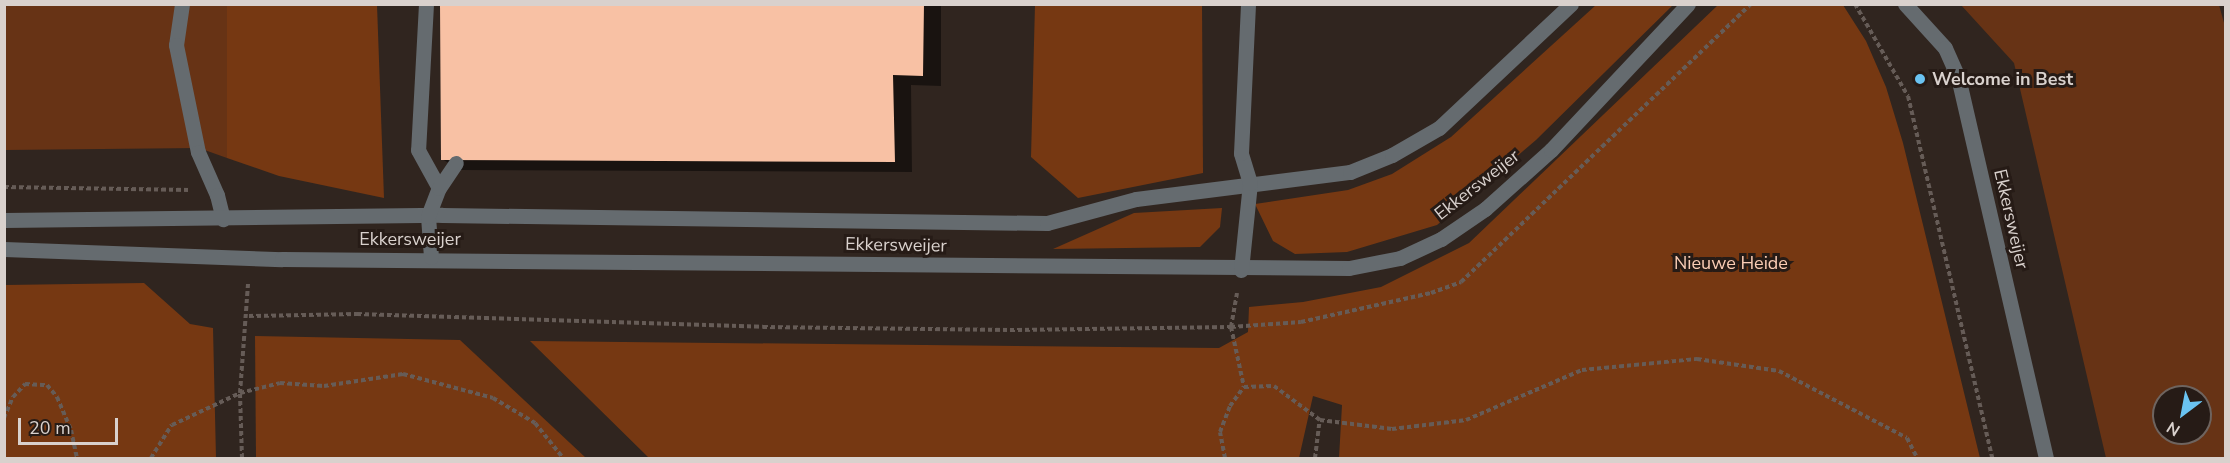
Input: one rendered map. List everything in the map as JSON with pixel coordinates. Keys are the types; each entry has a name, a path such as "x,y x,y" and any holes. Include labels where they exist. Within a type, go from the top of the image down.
{"street":[{"path":"182,4 176,45 198,152 217,195 223,219"},
{"path":"426,4 418,150 439,189"},
{"path":"1241,270 1250,183 1241,153 1248,4"},
{"name":"Ekkersweijer","path":"4,220 428,216 1005,225 1047,223 1136,199 1350,172 1392,155 1439,128 1571,4"},
{"name":"Ekkersweijer","path":"4,249 282,259 431,257 1241,270 1349,268 1400,258 1440,239 1485,209 1551,150 1688,4"},
{"name":"Ekkersweijer","path":"1905,4 1945,48 1958,77 2046,459"},
{"path":"431,257 428,216 439,189 456,164"}],"path":[{"path":"1855,4 1871,26 1908,96 1992,459"},
{"path":"1225,459 1220,432 1230,406 1244,387 1232,327 1241,270"},
{"path":"242,459 240,393 249,316 357,314 763,327 1010,330 1232,327"},
{"path":"1244,387 1274,386 1320,420 1392,429 1466,420 1582,369 1697,359 1779,372 1907,438 1917,459"},
{"path":"152,459 172,425 240,393 280,383 324,386 403,374 493,398 535,423 563,459"},
{"path":"4,418 13,397 25,384 47,386 57,397 71,430 77,459"},
{"path":"1316,459 1320,420"}],"shaded area":[{"path":"5,5 227,5 227,158 199,148 5,150"},
{"path":"1961,5 2219,5 2226,30 2225,458 2106,458 2014,63"}],"green space":[{"path":"227,5 377,5 384,198 279,176 227,158"},
{"path":"1035,5 1202,5 1203,173 1078,198 1031,157"},
{"path":"1596,5 1673,5 1536,140 1437,225 1347,252 1295,254 1273,241 1255,204 1348,190 1392,174 1451,137"},
{"name":"Nieuwe Heide","path":"1718,5 1843,5 1866,41 1886,87 1903,143 1980,458 1339,458 1342,405 1313,396 1299,458 649,458 530,341 1219,348 1248,332 1249,307 1303,302 1381,287 1469,243"},
{"path":"1222,208 1220,227 1200,247 1053,249 1134,213"},
{"path":"144,283 190,324 213,328 216,458 5,458 5,285"},
{"path":"255,336 460,340 586,458 256,458"}],"building":[{"path":"440,4 924,4 923,76 893,75 895,162 441,160"}],"place":[{"name":"Welcome in Best","path":"1920,79"}]}
